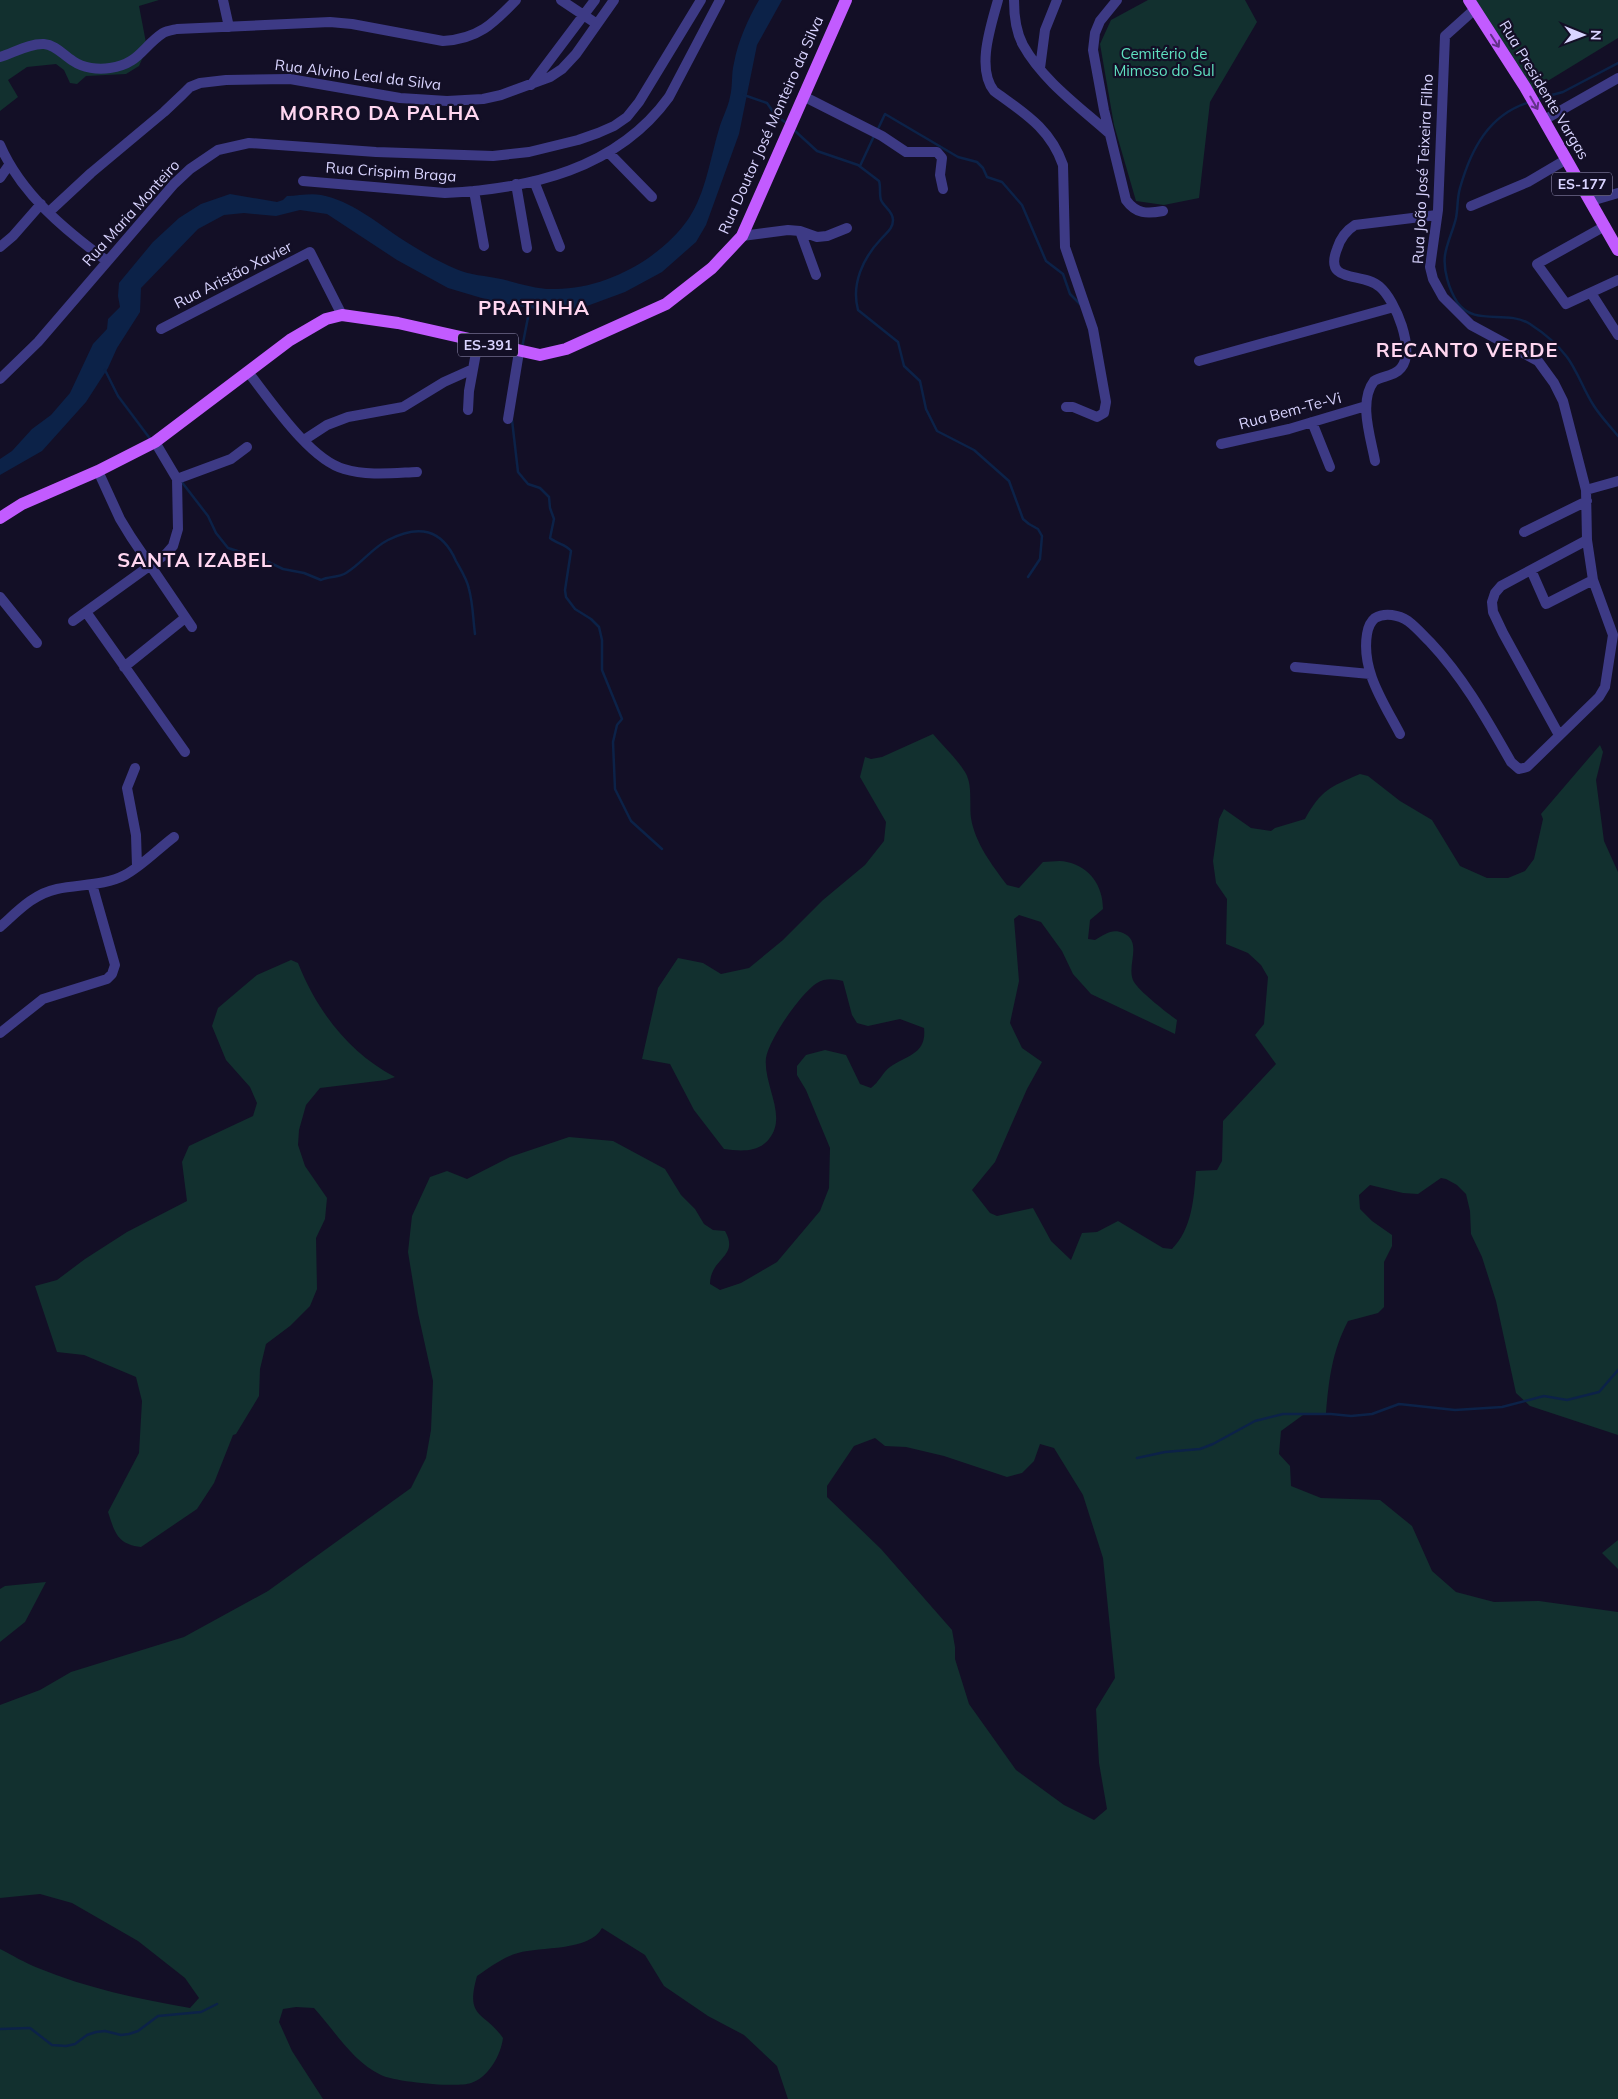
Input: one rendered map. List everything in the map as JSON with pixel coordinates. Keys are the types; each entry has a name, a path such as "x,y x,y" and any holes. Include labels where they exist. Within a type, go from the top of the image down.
{"main road":[{"name":"Rua Doutor José Monteiro da Silva","path":"0,518 30,501 155,442 248,372 312,326 326,319 342,315 398,323 519,352 540,355 554,354 666,304 712,268 742,236 846,0"},
{"name":"Rua Presidente Vargas","path":"1472,4 1525,87 1618,250"}],"street":[{"path":"222,0 229,27"},
{"path":"0,57 38,44 46,44 52,45 74,62 88,68 109,69 138,58 164,32 178,29 330,22 352,24 443,41 457,40 483,31 496,21 516,0"},
{"path":"561,0 597,24"},
{"path":"530,85 595,0"},
{"name":"Rua Alvino Leal da Silva","path":"0,247 45,208 91,173 164,112 190,87 200,83 226,80 290,79 400,98 447,101 483,99 502,95 530,85 550,77 562,69 576,54 614,0"},
{"name":"Rua Maria Monteiro","path":"0,379 38,342 174,184 190,169 218,150 249,143 376,152 493,156 529,152 578,140 614,126 627,117 658,72 701,0"},
{"name":"Rua Crispim Braga","path":"303,181 445,193 474,192 534,181 583,166 609,153 638,131 659,111 669,97 720,0"},
{"path":"998,0 987,49 986,74 989,84 994,91 1038,124 1058,152 1063,165 1065,248 1093,330 1106,402 1104,413 1097,417 1073,407 1066,407"},
{"path":"1040,68 1045,30 1057,0"},
{"path":"1117,0 1100,21 1095,33 1093,50 1110,135 1126,200 1132,208 1141,212 1163,211"},
{"path":"1015,2 1018,30 1023,45 1053,83 1110,135"},
{"name":"Rua João José Teixeira Filho","path":"1370,674 1365,645 1371,621 1386,614 1408,621 1443,656 1461,680 1514,767 1523,769 1598,697 1604,687 1615,636 1593,580 1587,540 1587,495 1563,401 1547,372 1538,361 1472,325 1443,297 1436,285 1430,267 1437,215 1445,36 1472,4"},
{"path":"1544,120 1618,78"},
{"path":"803,96 882,136 906,152 937,152 942,158 940,175 943,189"},
{"path":"627,117 638,131"},
{"path":"0,145 9,165 45,208 78,239 107,260"},
{"path":"609,153 652,197"},
{"path":"1471,206 1528,182 1567,159"},
{"path":"0,178 9,165"},
{"path":"534,181 560,246"},
{"path":"516,184 527,248"},
{"path":"474,192 484,246"},
{"path":"1591,201 1618,193"},
{"path":"1375,462 1366,406 1368,391 1374,381 1399,370 1406,359 1404,332 1387,294 1378,285 1364,279 1346,276 1339,272 1333,260 1338,246 1348,229 1355,225 1394,222 1437,215"},
{"path":"1605,226 1537,264 1566,304 1618,280"},
{"path":"742,236 788,230 800,231 818,237 827,236 847,228"},
{"path":"800,231 816,275"},
{"name":"Rua Aristão Xavier","path":"161,329 310,252 342,315"},
{"path":"1591,293 1618,334"},
{"path":"1198,361 1394,307"},
{"path":"468,410 478,342"},
{"path":"508,419 519,352"},
{"path":"304,440 328,425 348,417 403,407 444,382 473,369"},
{"path":"248,372 304,440 326,461 345,470 377,473 417,472"},
{"name":"Rua Bem-Te-Vi","path":"1222,444 1289,430 1366,406"},
{"path":"1312,422 1330,467"},
{"path":"73,621 166,554 176,539 178,529 177,479 155,442"},
{"path":"177,479 231,459 246,447"},
{"path":"98,470 120,519 149,566 192,627"},
{"path":"1524,532 1587,495 1618,481"},
{"path":"1559,735 1503,633 1493,612 1492,602 1494,593 1501,586 1587,540"},
{"path":"1531,570 1546,604 1593,580"},
{"path":"0,597 37,644"},
{"path":"86,612 185,752"},
{"path":"124,668 185,618"},
{"path":"1295,667 1370,674 1400,734"},
{"path":"136,768 127,788 136,835 137,866"},
{"path":"0,927 27,903 55,889 92,884 126,874 174,837"},
{"path":"0,1033 43,999 107,979 112,974 114,965 92,884"}],"green space":[{"path":"0,0 159,0 139,6 147,48 139,66 126,74 86,76 77,84 70,83 64,70 56,64 27,67 8,80 18,97 0,111"},
{"name":"Cemitério de Mimoso do Sul","path":"1148,0 1245,0 1257,22 1210,102 1199,198 1164,205 1136,201 1114,125 1100,44 1111,20"},
{"path":"1475,0 1618,0 1618,38 1528,93"},
{"path":"933,734 965,772 969,783 971,818 976,836 1007,885 1019,888 1043,862 1067,862 1082,868 1098,885 1103,909 1090,920 1088,939 1095,940 1115,931 1129,937 1133,949 1131,969 1134,982 1147,996 1177,1020 1175,1034 1091,994 1073,974 1062,951 1041,922 1019,915 1014,919 1019,981 1010,1023 1022,1048 1042,1062 1027,1089 995,1162 972,1190 990,1213 997,1216 1033,1208 1051,1241 1071,1260 1082,1233 1097,1232 1118,1221 1163,1248 1172,1249 1179,1241 1188,1223 1193,1202 1196,1171 1217,1170 1222,1161 1223,1121 1276,1064 1255,1035 1264,1024 1268,977 1261,965 1248,953 1226,944 1227,899 1216,883 1213,861 1219,819 1224,809 1251,828 1271,831 1305,819 1316,802 1327,790 1360,774 1368,776 1400,801 1432,820 1460,866 1487,878 1508,878 1525,871 1534,859 1543,819 1541,814 1600,745 1603,752 1596,780 1604,841 1618,872 1618,1435 1530,1406 1516,1393 1496,1301 1482,1257 1471,1234 1470,1211 1466,1194 1457,1185 1441,1178 1418,1194 1403,1193 1370,1185 1359,1195 1360,1209 1372,1221 1392,1235 1392,1246 1384,1262 1384,1307 1378,1313 1348,1321 1338,1344 1332,1366 1326,1413 1303,1415 1281,1431 1279,1454 1290,1466 1291,1486 1321,1498 1380,1500 1412,1526 1432,1571 1456,1592 1494,1602 1539,1601 1618,1612 1618,2099 788,2099 777,2066 744,2035 708,2016 664,1986 645,1955 602,1928 596,1936 576,1945 512,1955 477,1976 473,2000 475,2007 478,2013 503,2038 500,2052 493,2065 483,2076 471,2083 453,2085 426,2084 388,2078 381,2075 353,2054 314,2008 296,2007 283,2009 279,2022 292,2051 323,2099 0,2099 0,1949 28,1964 56,1975 113,1992 190,2008 199,1998 185,1978 138,1941 72,1903 40,1894 0,1898 0,1705 40,1690 71,1672 184,1637 268,1591 411,1488 426,1458 431,1430 433,1381 418,1313 408,1252 412,1216 430,1177 447,1171 467,1179 510,1157 569,1137 613,1141 665,1169 681,1195 695,1209 704,1224 713,1230 725,1231 729,1240 729,1247 714,1268 710,1284 720,1290 741,1283 777,1262 820,1211 829,1188 830,1148 806,1090 797,1075 797,1066 806,1055 825,1050 846,1055 860,1084 871,1088 890,1067 919,1049 924,1037 924,1028 900,1019 868,1026 857,1023 852,1015 843,981 830,979 817,983 810,988 795,1006 779,1029 768,1050 766,1068 776,1110 774,1130 765,1144 748,1150 724,1149 694,1110 670,1064 642,1059 658,988 678,958 703,963 721,974 749,968 783,940 823,900 865,865 884,841 886,822 860,777 865,757 871,759 882,757","holes":["875,1438 885,1446 906,1447 944,1456 1007,1477 1022,1473 1034,1461 1040,1444 1054,1448 1083,1495 1103,1558 1115,1678 1096,1709 1099,1763 1107,1809 1094,1820 1064,1805 1016,1770 969,1704 955,1659 952,1630 881,1549 827,1497 827,1486 854,1446"]},
{"path":"291,960 298,963 315,998 336,1029 363,1056 395,1077 386,1080 320,1088 306,1105 299,1130 298,1145 305,1166 327,1198 325,1219 316,1238 317,1289 310,1306 290,1326 266,1344 260,1369 259,1396 236,1434 233,1435 214,1483 197,1509 141,1547 133,1545 118,1536 108,1512 139,1453 142,1401 136,1377 84,1355 57,1352 35,1286 57,1280 127,1232 187,1201 182,1162 189,1146 253,1116 257,1103 250,1087 226,1060 212,1026 218,1008 257,975"},
{"path":"1618,1540 1618,1569 1602,1553"},
{"path":"46,1582 25,1622 0,1642 0,1589 5,1586"}],"water":[{"path":"759,0 782,0 757,45 739,134 706,225 696,242 662,272 625,292 587,306 564,310 541,310 495,302 448,288 397,260 327,214 300,210 276,216 244,213 224,215 198,229 141,288 140,312 86,402 42,451 0,475 0,459 12,451 32,429 51,415 70,393 93,344 107,329 108,319 120,307 118,296 119,283 153,242 179,218 201,204 230,194 277,202 287,196 308,194 332,198 353,207 420,251 456,269 528,286 556,289 594,284 630,269 648,258 677,233 689,218 700,197 729,101 733,67 738,47 747,22"}],"waterway":[{"path":"1537,99 1563,92 1618,63"},
{"path":"744,95 767,103 776,116 788,124"},
{"path":"1530,102 1503,115 1493,124 1476,147 1464,174 1458,196 1456,218 1445,255 1447,279 1454,297 1464,310 1481,316 1521,320 1530,324 1550,339 1567,357 1594,406 1618,436"},
{"path":"877,131 885,114 958,157 977,162 983,168 987,177 1002,182 1022,205 1046,261 1063,274 1070,294 1080,304"},
{"path":"794,130 817,151 858,165 879,181 881,200 892,214 893,223 889,231 869,254 860,272 856,291 858,310 898,342 904,366 920,381 926,409 937,431 974,450 1009,481 1023,519 1038,529 1042,536 1040,559 1028,577"},
{"path":"860,166 874,136"},
{"path":"522,348 530,307"},
{"path":"105,370 118,396 151,440"},
{"path":"512,420 518,472 528,484 540,488 549,497 554,519 550,538 571,551 565,590 566,597 575,609 591,619 599,627 602,640 602,670 622,719 617,725 613,742 615,789 631,821 662,849"},
{"path":"181,481 208,516 216,533 228,548 260,558 283,569 304,573 321,580 346,573 382,543 399,535 419,531 437,536 450,550 467,582 475,634"},
{"path":"1137,1458 1165,1452 1200,1449 1255,1421 1283,1414 1351,1416 1372,1414 1399,1404 1455,1410 1502,1407 1544,1396 1567,1400 1599,1392 1618,1370"},
{"path":"0,2029 30,2028 52,2045 66,2046 75,2044 87,2035 96,2032 105,2031 121,2035 129,2034 138,2031 158,2016 201,2012 217,2004"}],"district":[{"name":"MORRO DA PALHA","path":"380,113"},
{"name":"PRATINHA","path":"534,308"},
{"name":"RECANTO VERDE","path":"1467,350"},
{"name":"SANTA IZABEL","path":"195,560"}]}
